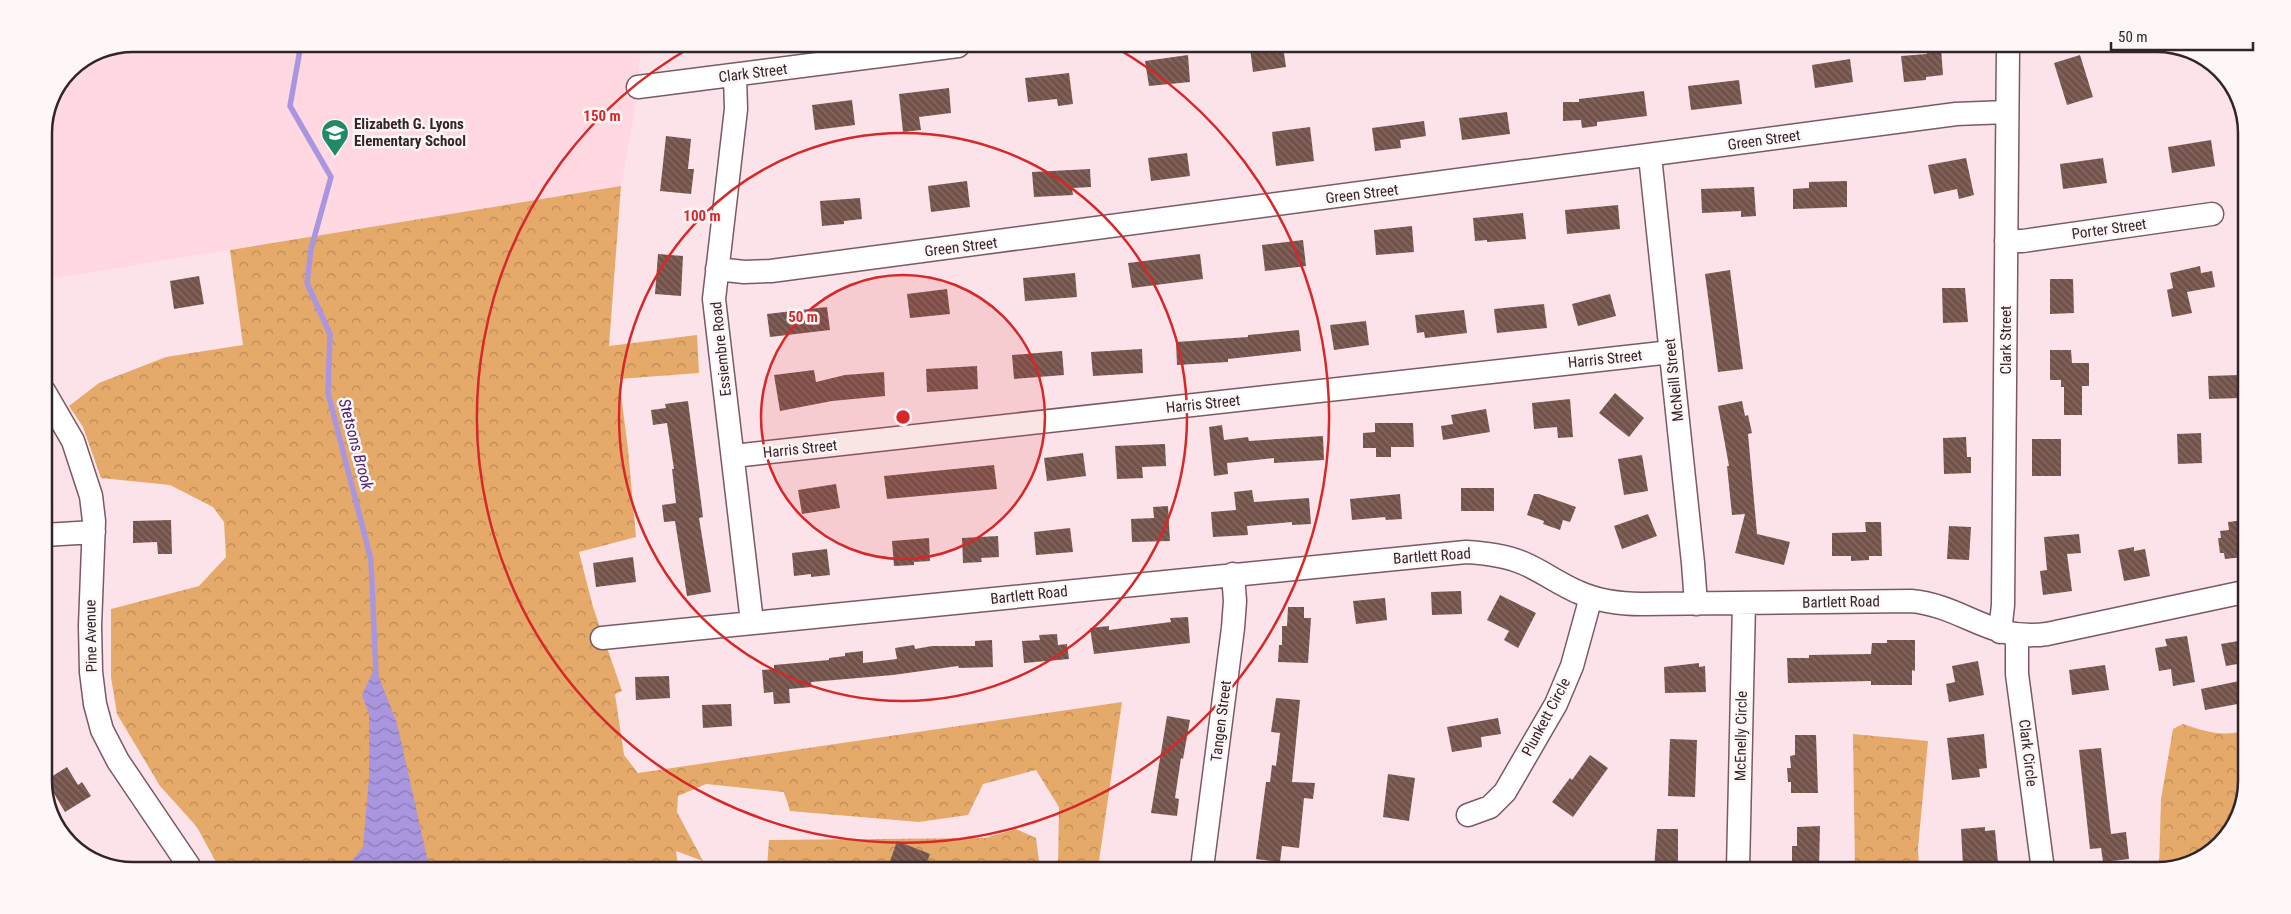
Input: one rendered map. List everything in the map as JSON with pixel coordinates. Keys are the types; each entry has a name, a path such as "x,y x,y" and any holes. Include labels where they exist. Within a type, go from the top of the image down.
{"street":[{"name":"Clark Street","path":"638,87 912,52"},
{"name":"Clark Street","path":"2008,52 2003,605 2008,634"},
{"name":"Essiembre Road","path":"735,75 736,109 714,299 734,456 752,622"},
{"name":"Green Street","path":"717,269 744,272 771,271 1956,114 2007,112"},
{"name":"McNeill Street","path":"1650,156 1672,352 1696,604"},
{"name":"Porter Street","path":"2006,241 2023,241 2212,214"},
{"name":"Harris Street","path":"734,456 1672,352"},
{"name":"Pine Avenue","path":"52,405 79,456 91,496 94,532 90,634 91,672 98,718 112,751 186,862"},
{"path":"53,534 94,532"},
{"name":"Bartlett Road","path":"602,638 1450,553 1495,555 1523,563 1569,588 1591,597 1629,604 1923,602 1948,609 2008,634 2047,634 2238,593"},
{"name":"Tangen Street","path":"1203,862 1233,628 1235,601 1232,574"},
{"name":"Plunkett Circle","path":"1468,815 1490,807 1505,792 1556,704 1572,666 1591,597"},
{"name":"McEnelly Circle","path":"1738,862 1744,604"},
{"name":"Clark Circle","path":"2008,634 2018,674 2042,862"}],"shaded area":[{"name":"Elizabeth G. Lyons Elementary School","path":"133,52 640,52 636,104 621,186 52,279 52,133 54,118 66,88 76,76 88,66 118,54"}],"green space":[{"path":"621,186 609,346 697,335 699,373 619,379 636,537 579,552 593,607 622,691 615,694 624,755 638,773 1122,702 1099,862 1058,862 1059,807 1036,770 983,784 968,815 919,822 790,811 784,792 706,784 678,796 677,812 703,861 676,851 677,862 216,862 197,827 160,786 117,714 111,677 111,609 199,586 226,557 224,522 213,507 170,485 101,478 83,427 69,406 99,383 166,357 243,345 230,250"},
{"path":"2183,724 2205,731 2238,732 2237,796 2234,807 2222,830 2207,845 2184,857 2159,862 2161,799 2173,729"},
{"path":"1853,734 1928,741 1918,848 1919,862 1855,862"},
{"path":"1016,829 1036,838 1039,862 767,862 769,840 985,838"}],"water":[{"path":"375,667 397,723 428,862 351,862 363,847 369,777 369,714 362,695"}],"building":[{"path":"1250,52 1284,52 1286,67 1253,72"},
{"path":"1927,52 1941,52 1943,75 1926,77 1926,80 1904,82 1901,56 1927,54"},
{"path":"1188,55 1190,82 1149,86 1145,61"},
{"path":"2080,55 2093,97 2067,105 2054,63"},
{"path":"1850,59 1853,82 1815,88 1812,65"},
{"path":"1069,73 1073,104 1058,106 1057,99 1028,102 1025,78"},
{"path":"1739,80 1742,104 1691,110 1688,86"},
{"path":"949,88 951,113 919,117 921,130 903,132 899,94"},
{"path":"1644,91 1647,116 1597,122 1597,126 1582,128 1581,120 1563,121 1563,102 1579,102 1579,99"},
{"path":"852,100 855,125 815,130 812,105"},
{"path":"1507,112 1510,134 1462,140 1459,118"},
{"path":"1424,121 1426,136 1400,140 1401,148 1375,151 1372,128"},
{"path":"1310,127 1314,161 1276,166 1272,132"},
{"path":"666,136 691,139 688,169 694,169 691,194 660,191"},
{"path":"2211,140 2215,166 2172,173 2168,147"},
{"path":"1187,153 1190,176 1151,181 1148,158"},
{"path":"1966,158 1974,195 1959,199 1957,189 1934,194 1928,165"},
{"path":"2103,158 2107,183 2063,189 2060,164"},
{"path":"1090,169 1091,187 1072,188 1073,195 1034,197 1032,172"},
{"path":"967,181 970,207 931,212 928,186"},
{"path":"1847,181 1847,207 1793,209 1793,189 1809,188 1809,182"},
{"path":"1754,187 1756,216 1741,217 1741,211 1702,213 1701,189"},
{"path":"860,198 862,219 844,221 844,224 822,226 820,201"},
{"path":"1618,205 1620,229 1567,234 1565,210"},
{"path":"1523,213 1526,239 1475,241 1473,218"},
{"path":"1412,226 1414,252 1376,255 1374,230"},
{"path":"1303,240 1306,266 1265,271 1262,245"},
{"path":"658,254 683,256 681,296 655,294"},
{"path":"1200,254 1203,279 1132,288 1128,263"},
{"path":"2200,266 2201,273 2212,271 2215,287 2187,292 2192,313 2172,317 2167,290 2173,288 2170,273"},
{"path":"1730,270 1743,369 1718,372 1705,274"},
{"path":"1075,273 1077,297 1025,301 1023,278"},
{"path":"199,276 204,304 174,309 170,281"},
{"path":"2050,279 2073,279 2074,313 2050,314"},
{"path":"1942,288 1965,288 1968,322 1943,323"},
{"path":"947,289 950,314 910,318 907,294"},
{"path":"1610,294 1616,316 1578,326 1572,304"},
{"path":"1544,304 1547,328 1497,333 1494,309"},
{"path":"827,307 830,330 770,337 767,314"},
{"path":"1464,310 1467,333 1425,338 1424,332 1417,333 1415,315"},
{"path":"1366,321 1369,345 1334,350 1330,325"},
{"path":"1299,330 1301,351 1228,359 1228,362 1177,365 1176,342 1248,337 1248,335"},
{"path":"1142,349 1143,373 1093,376 1091,352"},
{"path":"2050,350 2071,350 2072,363 2089,363 2089,386 2082,386 2082,415 2064,415 2064,387 2061,387 2061,380 2050,380"},
{"path":"1062,351 1064,375 1014,379 1012,355"},
{"path":"977,366 978,389 927,392 926,369"},
{"path":"814,370 816,382 845,375 884,372 885,396 832,401 780,411 774,375"},
{"path":"2238,375 2238,398 2209,399 2208,376"},
{"path":"1615,393 1644,418 1629,437 1599,413"},
{"path":"1570,399 1573,437 1558,438 1557,427 1534,429 1532,403"},
{"path":"688,401 703,517 699,518 711,592 687,596 675,521 664,522 662,505 676,503 672,469 674,469 667,423 653,425 651,410 666,408 665,404"},
{"path":"1742,401 1745,416 1748,415 1752,433 1748,434 1757,534 1790,542 1784,565 1735,553 1745,514 1732,515 1727,466 1729,466 1718,406"},
{"path":"1486,409 1490,432 1443,440 1441,426 1453,424 1451,415"},
{"path":"1375,423 1413,423 1414,447 1391,447 1391,457 1376,457 1376,448 1363,448 1363,433 1375,432"},
{"path":"1222,425 1224,440 1248,437 1249,441 1323,436 1324,460 1274,463 1274,458 1227,463 1228,474 1214,476 1209,427"},
{"path":"2201,433 2202,463 2178,464 2177,434"},
{"path":"1966,437 1967,457 1971,457 1971,473 1944,474 1943,438"},
{"path":"2032,439 2061,439 2061,476 2032,476"},
{"path":"1165,444 1166,466 1142,467 1143,478 1117,479 1115,446"},
{"path":"1083,453 1086,476 1047,481 1044,458"},
{"path":"1642,455 1648,491 1624,495 1618,459"},
{"path":"994,465 997,489 887,499 884,476"},
{"path":"836,484 840,508 802,514 798,490"},
{"path":"1461,488 1494,488 1494,511 1461,511"},
{"path":"1252,490 1254,502 1309,498 1311,524 1292,525 1292,522 1247,526 1248,535 1213,537 1211,512 1236,510 1234,492"},
{"path":"1400,494 1402,519 1386,520 1385,517 1352,520 1350,499"},
{"path":"1534,494 1576,507 1570,522 1563,520 1560,530 1543,524 1544,521 1527,515"},
{"path":"1168,506 1170,541 1132,542 1131,519 1154,518 1153,507"},
{"path":"1648,514 1657,536 1622,549 1614,526"},
{"path":"171,520 172,554 158,554 157,542 133,543 133,521"},
{"path":"2238,521 2238,558 2225,559 2224,553 2220,553 2218,538 2221,538 2220,531 2229,530 2228,522"},
{"path":"1865,522 1881,522 1882,556 1869,556 1869,560 1851,561 1851,556 1832,556 1832,533 1866,532"},
{"path":"1949,526 1971,527 1969,560 1947,559"},
{"path":"1070,528 1073,552 1036,555 1034,532"},
{"path":"2079,534 2081,553 2067,554 2072,591 2043,595 2040,571 2047,570 2044,537"},
{"path":"998,536 999,557 981,558 982,562 963,563 962,538"},
{"path":"929,538 930,561 914,562 914,565 894,566 892,541"},
{"path":"2134,547 2134,551 2145,549 2150,576 2124,581 2118,550"},
{"path":"827,549 830,575 811,577 811,574 794,576 792,553"},
{"path":"633,557 636,582 596,587 593,563"},
{"path":"1461,591 1462,614 1432,615 1431,592"},
{"path":"1500,595 1536,613 1518,648 1504,640 1509,631 1487,620"},
{"path":"1385,598 1387,620 1356,624 1353,601"},
{"path":"1288,607 1304,607 1304,618 1311,618 1308,663 1278,662 1279,645 1282,645 1282,626 1287,626"},
{"path":"1188,617 1190,643 1094,654 1090,628 1109,626 1109,630 1171,622 1170,618"},
{"path":"1057,634 1058,645 1067,644 1069,659 1024,663 1022,641 1040,640 1039,635"},
{"path":"2187,636 2195,682 2173,686 2171,669 2159,671 2155,648 2167,646 2165,639"},
{"path":"992,640 993,667 959,668 958,666 893,675 811,682 812,687 789,689 790,703 774,704 773,692 764,693 762,670 774,669 774,665 829,660 829,658 845,656 845,653 863,651 863,663 897,659 895,648 914,645 915,649 932,646 975,646 975,641"},
{"path":"1887,640 1915,640 1915,671 1912,670 1912,685 1871,685 1871,681 1788,683 1787,658 1809,658 1809,655 1871,654 1872,643 1887,643"},
{"path":"2238,641 2238,664 2226,666 2221,644"},
{"path":"1978,661 1984,695 1949,702 1946,684 1955,682 1952,666"},
{"path":"1699,663 1699,667 1705,666 1706,692 1665,693 1664,667"},
{"path":"2105,665 2109,690 2072,695 2069,670"},
{"path":"669,676 670,698 636,700 635,677"},
{"path":"2238,681 2238,704 2205,710 2201,689"},
{"path":"1276,698 1300,700 1292,782 1315,783 1313,799 1304,798 1299,848 1282,846 1280,862 1256,859 1266,782 1270,782 1272,765 1276,766 1280,733 1271,732"},
{"path":"731,704 732,726 703,728 702,705"},
{"path":"1167,716 1190,720 1183,759 1181,758 1175,798 1179,799 1177,816 1151,813"},
{"path":"1498,718 1501,734 1481,737 1482,747 1452,752 1447,727"},
{"path":"1984,734 1987,768 1979,769 1980,777 1952,780 1947,738"},
{"path":"1795,735 1816,735 1818,793 1791,793 1791,782 1788,782 1787,768 1791,768 1790,756 1795,755"},
{"path":"1670,739 1697,740 1695,797 1668,796"},
{"path":"2101,748 2111,834 2126,832 2129,859 2103,862 2101,848 2090,849 2079,750"},
{"path":"1590,755 1608,768 1573,817 1552,802 1570,778 1572,780"},
{"path":"67,767 78,785 82,782 91,796 65,812 54,793 53,776"},
{"path":"1388,774 1415,778 1409,821 1383,817"},
{"path":"1820,826 1819,862 1792,862 1792,846 1797,846 1797,827"},
{"path":"1985,827 1985,831 1995,830 1998,862 1963,862 1961,829"},
{"path":"1657,829 1678,829 1678,862 1655,862"},
{"path":"897,841 930,854 927,862 890,862"}],"waterway":[{"name":"Stetsons Brook","path":"300,52 290,106 331,177 311,249 307,283 330,334 328,393 371,560 376,674"}],"place":[{"name":"Elizabeth G. Lyons Elementary School","path":"335,157"}]}
